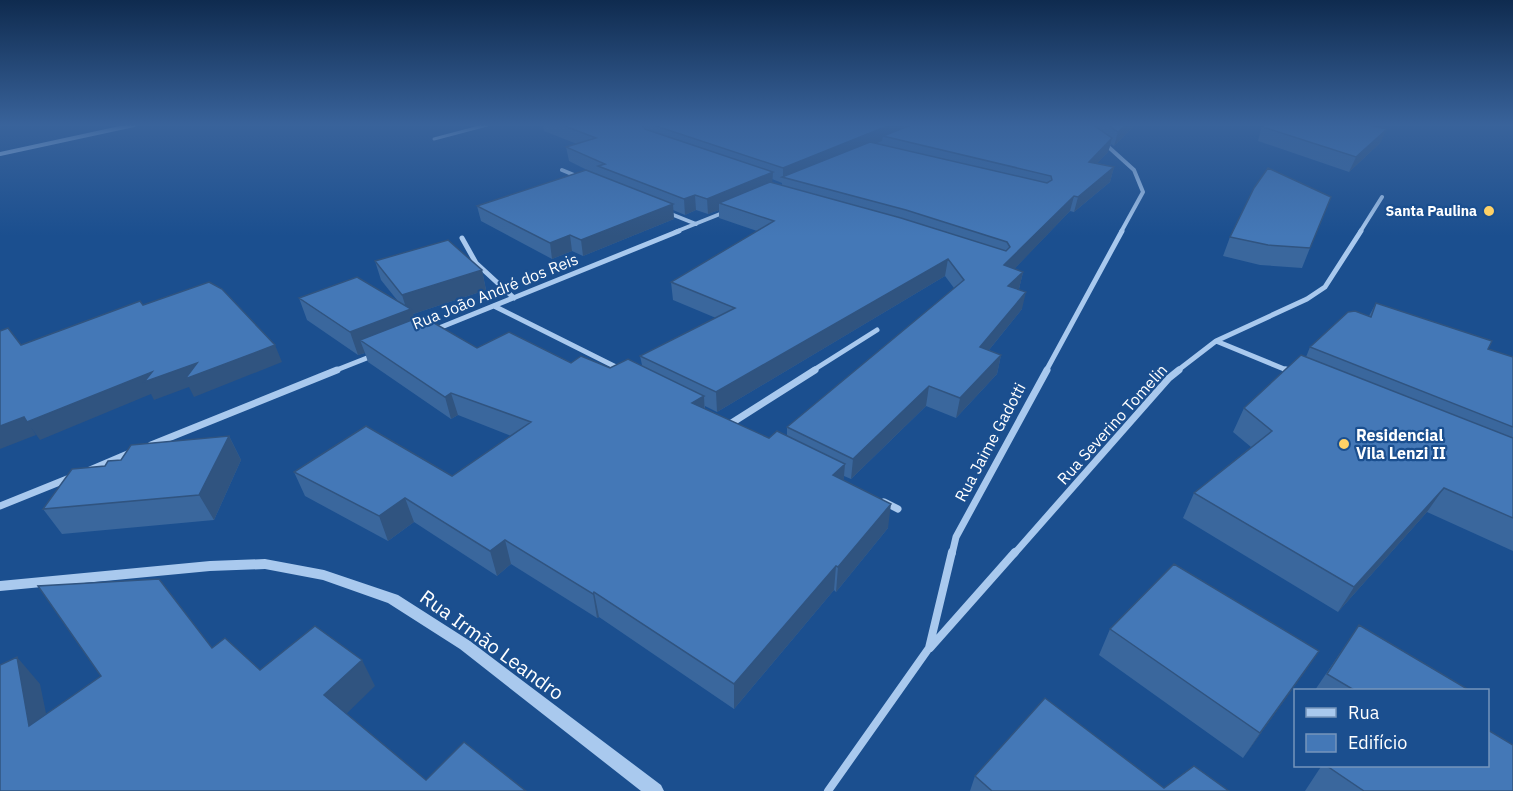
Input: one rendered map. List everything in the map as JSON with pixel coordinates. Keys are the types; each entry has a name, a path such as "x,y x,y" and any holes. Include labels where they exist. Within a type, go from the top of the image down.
{"street":[{"name":"Rua Jaime Gadotti","path":"828,791 929,648 956,537 1143,192 1134,170 1125,162"},
{"path":"562,170 583,178"},
{"name":"Rua Severino Tomelin","path":"929,648 1169,378 1216,341 1307,299 1325,287 1382,197"},
{"path":"655,208 696,224"},
{"name":"Rua João André dos Reis","path":"428,333 728,211"},
{"path":"462,238 476,263 514,298"},
{"path":"494,306 623,371"},
{"path":"730,424 878,330"},
{"path":"1216,341 1304,377"},
{"path":"143,448 374,355"},
{"path":"720,419 741,430"},
{"path":"88,470 132,453"},
{"path":"0,506 77,475"},
{"path":"877,498 898,509"},
{"name":"Rua Irmão Leandro","path":"0,586 210,566 265,564 324,575 393,599 465,645 655,791"}],"building":[{"path":"600,162 743,162 773,172 707,199 695,195 684,199 598,166 605,164"},
{"path":"765,162 798,162 783,168"},
{"path":"820,162 956,162 1047,183 1052,180 1051,176 992,162 1089,162 1114,167 1078,197 1074,196 1004,265 1023,272 1008,286 1026,292 980,347 1001,355 960,398 929,386 853,459 787,427 964,280 948,259 716,392 640,356 735,308 671,282 774,221 719,203 770,182 901,218 1006,251 1010,247 1007,242 906,210 782,177"},
{"path":"1268,168 1331,197 1310,248 1268,245 1230,237 1254,188"},
{"path":"586,170 673,204 581,240 570,235 550,243 477,206"},
{"path":"448,240 482,270 402,295 375,261"},
{"path":"357,277 411,309 350,332 299,298"},
{"path":"209,282 222,289 275,345 185,379 197,363 144,382 152,372 27,422 24,417 0,426 0,331 8,328 21,345 140,301 143,305"},
{"path":"1376,303 1492,341 1488,349 1513,357 1513,427 1310,347 1348,312 1355,311 1371,317"},
{"path":"422,316 477,348 509,332 571,363 581,356 610,368 628,359 704,396 692,403 769,438 777,431 845,464 833,475 891,504 734,684 594,592 593,594 505,540 490,551 405,498 379,516 294,472 366,426 452,476 531,422 451,393 445,397 360,340"},
{"path":"1301,355 1513,438 1513,518 1444,488 1354,587 1194,493 1272,431 1244,408"},
{"path":"229,436 199,495 43,509 72,469 105,466 108,461 121,460 131,445"},
{"path":"1174,564 1319,651 1260,733 1110,629"},
{"path":"159,579 212,648 225,638 260,670 315,626 362,660 324,695 426,780 464,742 526,791 0,791 0,665 17,657 29,726 101,676 38,586"},
{"path":"1359,625 1467,689 1352,689 1327,674"},
{"path":"1045,698 1164,788 1194,766 1229,791 992,791 975,776"},
{"path":"1489,731 1513,745 1513,791 1364,791 1328,767 1489,767"}],"place":[{"name":"Santa Paulina","path":"1489,211"},
{"name":"Residencial Vila Lenzi II","path":"1344,444"}]}
